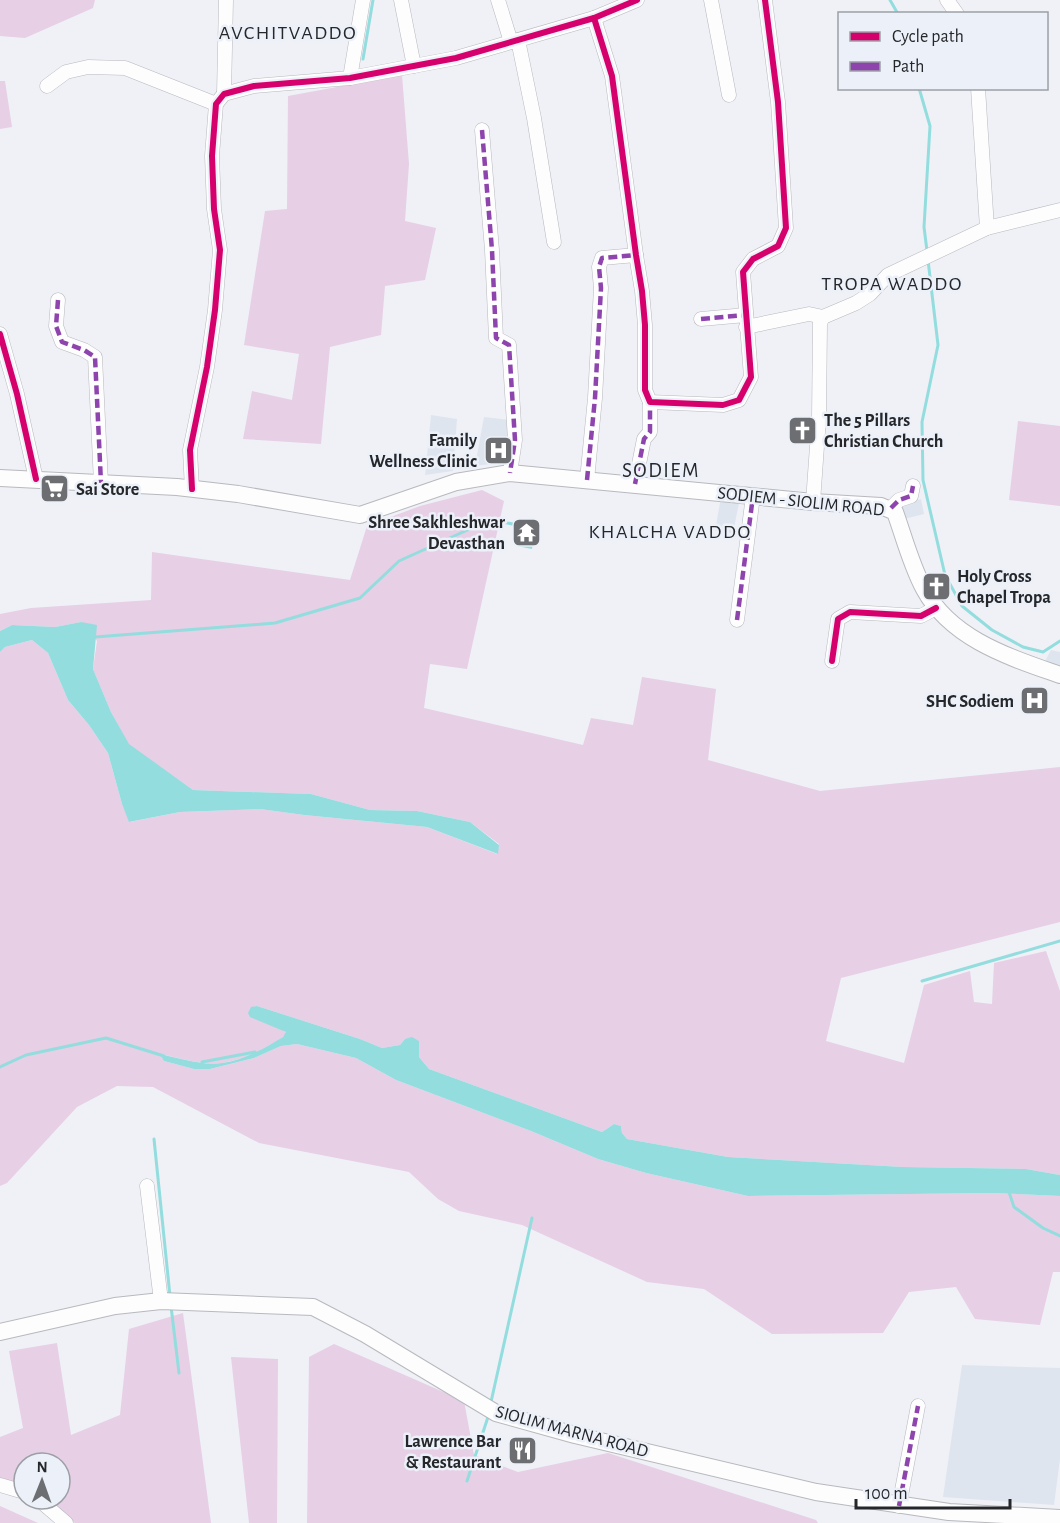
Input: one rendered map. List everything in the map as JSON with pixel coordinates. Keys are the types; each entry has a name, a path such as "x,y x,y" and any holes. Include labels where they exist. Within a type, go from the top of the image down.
{"main road":[{"name":"SODIEM - SIOLIM ROAD","path":"0,478 192,489 238,494 360,515 456,482 510,473 813,502 881,506 891,508 895,512 924,589 936,608 953,625 973,639 1019,660 1060,675"},
{"name":"SIOLIM MARNA ROAD","path":"0,1332 115,1306 161,1301 313,1307 365,1334 496,1413 575,1435 801,1488 898,1506 949,1512 1060,1518"}],"street":[{"path":"192,489 190,450 207,367 220,250 214,209 212,156 220,99 226,0"},
{"path":"350,78 363,0"},
{"path":"401,0 414,66"},
{"path":"498,0 515,41 534,118 554,242"},
{"path":"47,86 66,72 88,67 125,68 220,99 254,86 350,78 456,58 594,18 610,6 637,0"},
{"path":"711,0 729,95"},
{"path":"650,402 723,405 739,400 751,377 743,272 753,259 778,246 786,228 778,102 765,0"},
{"path":"594,18 612,76 645,325 645,390 650,402 650,432 644,439 635,484"},
{"path":"978,90 987,228"},
{"path":"482,130 492,250 496,338 509,345 514,441 510,473"},
{"path":"701,319 746,321 809,314 823,317 856,303 870,294 888,275 987,228 1060,210"},
{"path":"587,480 595,398 601,288 599,267 602,258 636,255"},
{"path":"58,300 56,326 62,342 84,350 95,357 101,483"},
{"path":"813,502 819,418 820,323 823,317"},
{"path":"0,334 17,394 36,479"},
{"path":"891,508 899,500 911,496 913,486"},
{"path":"737,620 753,496"},
{"path":"832,661 838,619 850,612 921,616 936,608"},
{"path":"147,1186 161,1301"},
{"path":"898,1506 918,1406"},
{"path":"52,1511 66,1523"}],"shaded area":[{"path":"0,0 95,0 93,8 25,38 0,36"},
{"path":"402,75 409,164 405,221 436,228 425,280 385,286 381,335 330,347 321,444 243,439 252,391 292,400 299,354 244,345 265,211 287,209 288,96"},
{"path":"0,81 5,81 12,127 0,129"},
{"path":"431,415 457,419 453,471 425,475"},
{"path":"484,417 511,420 506,462 475,466"},
{"path":"1018,421 1060,426 1060,506 1009,500"},
{"path":"482,490 504,501 467,669 430,664 424,708 583,745 591,718 633,725 642,677 716,689 708,760 820,791 1060,767 1060,922 841,978 826,1041 904,1063 924,985 970,971 974,1002 992,1004 994,963 1046,951 1060,991 1060,1175 1026,1169 903,1167 728,1157 627,1139 622,1133 621,1126 614,1124 602,1132 429,1069 419,1057 419,1041 405,1039 400,1045 382,1048 257,1006 251,1008 287,1033 283,1037 254,1053 230,1061 215,1064 161,1054 164,1061 194,1069 210,1069 254,1058 281,1046 297,1044 356,1058 396,1080 598,1159 646,1173 748,1196 993,1193 1060,1196 1060,1272 1053,1272 1040,1325 975,1319 956,1287 909,1292 883,1333 772,1334 704,1289 647,1282 522,1225 459,1211 438,1199 409,1172 259,1143 153,1087 117,1086 77,1107 7,1183 0,1186 0,652 5,647 32,640 48,653 68,700 108,753 122,804 130,822 180,812 260,809 427,827 497,854 499,844 470,822 417,811 370,810 311,794 193,790 129,745 111,712 93,669 97,641 81,622 55,627 12,625 0,631 0,614 31,608 151,600 152,552 350,580 367,526 420,506"},
{"path":"721,497 740,498 733,533 715,531"},
{"path":"921,499 924,514 900,520 897,507"},
{"path":"1051,650 1060,652 1060,672 1043,665"},
{"path":"183,1313 211,1523 75,1523 60,1511 72,1511 72,1451 12,1451 12,1484 0,1479 0,1437 23,1428 9,1351 57,1343 71,1435 120,1415 129,1329"},
{"path":"334,1344 464,1401 474,1455 518,1472 608,1453 816,1520 818,1523 307,1523 309,1357"},
{"path":"231,1357 278,1359 277,1523 249,1523"},
{"path":"962,1365 1060,1368 1060,1459 1054,1505 943,1497"},
{"path":"0,1506 38,1523 0,1523"}],"water":[{"path":"521,520 536,522 532,549 517,546"},
{"path":"81,622 97,625 93,669 111,712 129,744 193,790 311,794 370,810 417,811 470,822 499,845 498,854 427,827 260,809 180,812 129,822 108,753 68,700 48,653 32,640 5,647 0,652 0,631 12,625 55,627"},
{"path":"257,1006 382,1048 400,1045 405,1039 412,1037 419,1041 419,1057 429,1069 602,1132 614,1124 621,1126 622,1133 627,1139 728,1157 903,1167 1026,1169 1060,1175 1060,1196 993,1193 748,1196 646,1173 598,1159 396,1080 356,1058 297,1044 281,1046 254,1058 210,1069 194,1069 164,1061 160,1054 215,1064 246,1056 283,1037 286,1032 250,1017 248,1013 251,1007"}],"waterway":[{"path":"363,59 373,0"},
{"path":"890,0 897,12"},
{"path":"920,90 930,126 924,227 927,251"},
{"path":"928,260 938,345 922,422 923,480 945,575 962,606 992,630 1023,647 1043,652 1060,641"},
{"path":"95,637 275,623 360,598 399,561 474,527 502,522 523,526"},
{"path":"922,981 1060,941"},
{"path":"0,1067 26,1055 106,1038 164,1056"},
{"path":"202,1062 255,1052"},
{"path":"154,1139 170,1296"},
{"path":"1009,1192 1014,1207 1043,1228 1060,1236"},
{"path":"491,1402 532,1218"},
{"path":"171,1306 179,1373"},
{"path":"467,1481 489,1414"}],"marked path":[{"path":"482,130 492,250 496,338 509,345 515,440 510,473"},
{"path":"587,480 595,398 601,288 599,267 602,258 636,255"},
{"path":"58,300 56,326 62,342 84,350 95,357 101,483"},
{"path":"701,319 746,315"},
{"path":"635,484 644,439 650,432 650,402"},
{"path":"891,508 899,500 911,496 913,486"},
{"path":"737,620 753,496"},
{"path":"899,1506 918,1406"}],"cycle path":[{"path":"192,489 190,450 207,367 220,250 214,209 212,156 216,104 224,94 254,86 350,78 456,58 594,18 637,0"},
{"path":"594,18 612,76 642,291 645,325 645,390 650,402 723,405 739,400 751,377 743,272 753,259 778,246 786,228 778,102 765,0"},
{"path":"0,334 17,394 36,479"},
{"path":"832,661 838,619 850,612 921,616 936,608"}],"place":[{"name":"The 5 Pillars Christian Church","path":"803,430"},
{"name":"Family Wellness Clinic","path":"498,450"},
{"name":"Sai Store","path":"55,489"},
{"name":"Shree Sakhleshwar Devasthan","path":"526,532"},
{"name":"Holy Cross Chapel Tropa","path":"936,586"},
{"name":"SHC Sodiem","path":"1035,701"},
{"name":"Lawrence Bar & Restaurant","path":"522,1451"}],"district":[{"name":"AVCHITVADDO","path":"288,32"},
{"name":"TROPA WADDO","path":"892,283"},
{"name":"SODIEM","path":"661,470"},
{"name":"KHALCHA VADDO","path":"670,531"}]}
